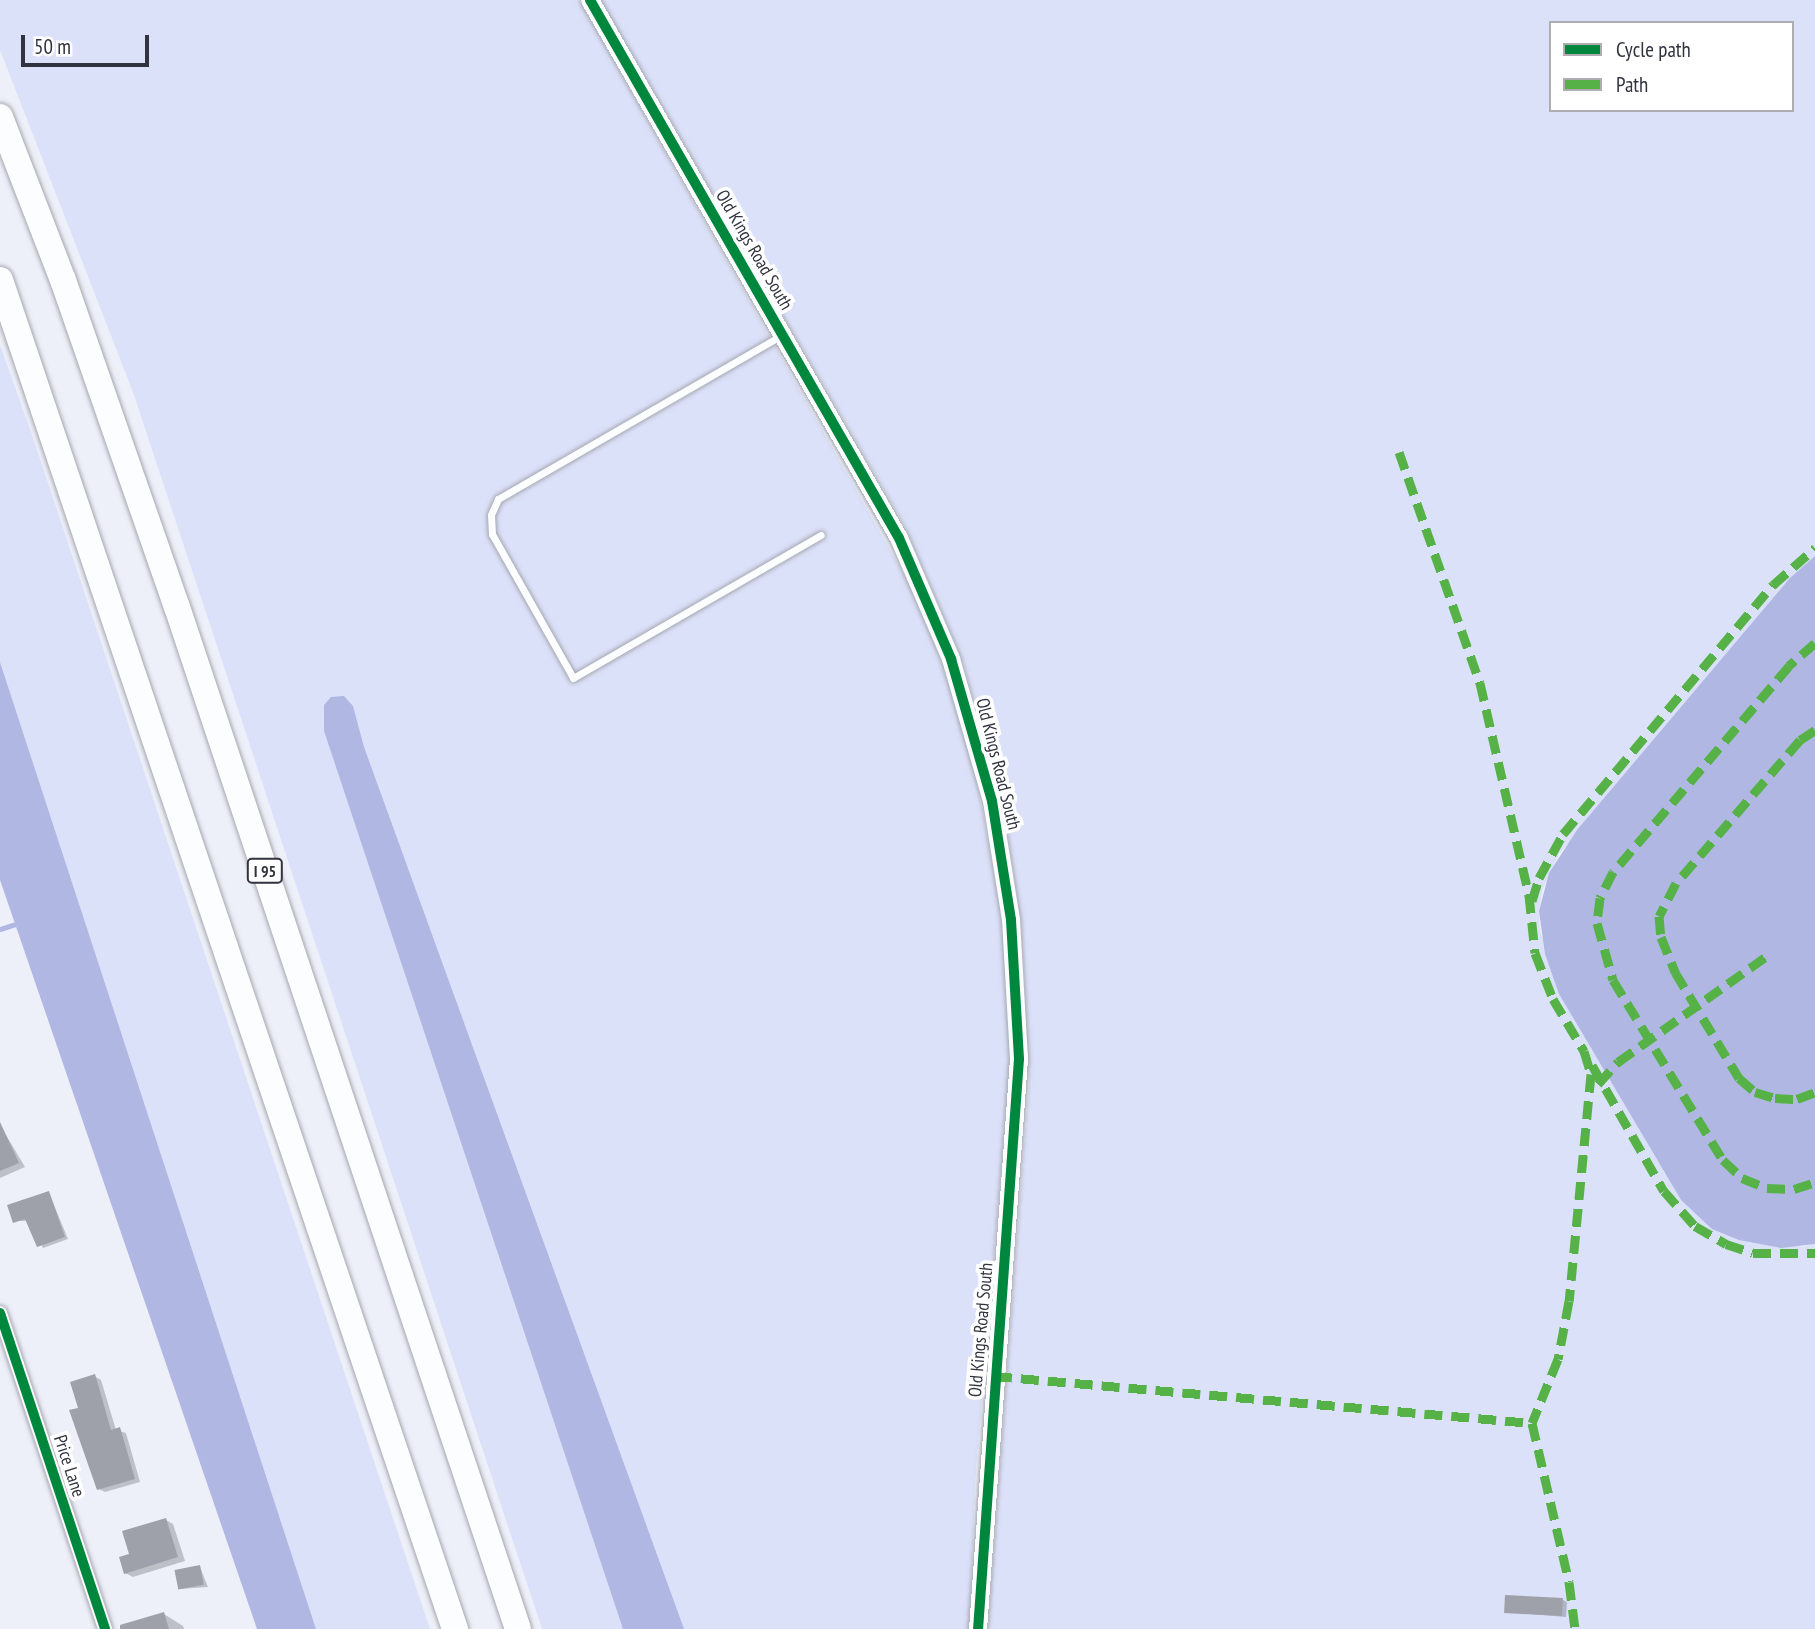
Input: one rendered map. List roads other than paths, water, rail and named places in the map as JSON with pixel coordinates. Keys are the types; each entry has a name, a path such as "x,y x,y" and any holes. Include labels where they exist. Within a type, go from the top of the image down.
{"highway":[{"name":"I 95","path":"0,117 63,280 177,607 518,1629"},
{"path":"0,280 455,1629"}],"street":[{"name":"Old Kings Road South","path":"590,0 899,538 940,628 985,771 1007,895 1019,1040 1018,1095 984,1493 978,1629"},
{"name":"Price Lane","path":"0,1313 106,1629"}],"lane":[{"path":"783,335 498,499 491,515 492,534 573,678 821,535"}],"water":[{"path":"1815,556 1815,1244 1781,1248 1739,1240 1712,1229 1681,1200 1559,994 1545,954 1539,911 1549,873 1577,830 1790,578"},
{"path":"0,662 316,1629 257,1629 0,880"},
{"path":"344,696 353,706 364,747 684,1629 623,1629 324,731 324,705 331,697"}],"waterway":[{"path":"0,929 15,924"}]}
